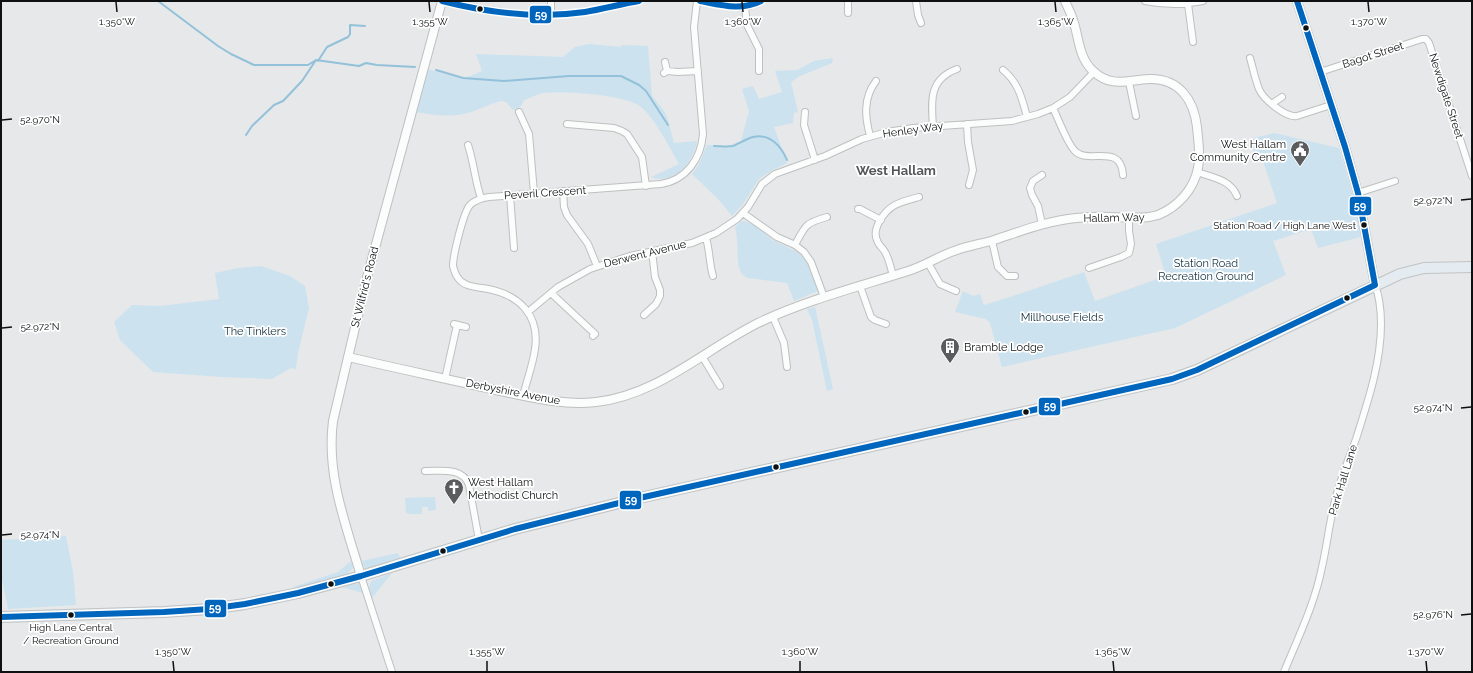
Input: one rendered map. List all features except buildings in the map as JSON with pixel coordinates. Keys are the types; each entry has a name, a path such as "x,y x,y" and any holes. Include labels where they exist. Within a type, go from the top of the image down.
{"main road":[{"path":"1,617 164,612 209,609 245,604 298,593 362,576 478,540 635,499 888,441 1172,379 1197,370 1400,274 1416,269 1434,267 1472,268"}],"street":[{"path":"442,1 496,12 551,15 584,12 639,1"},
{"name":"St Wilfrid's Road","path":"362,576 336,487 331,438 333,421 366,281 442,1"},
{"path":"551,1 551,15"},
{"path":"698,1 726,6 745,7 754,5 761,1"},
{"name":"Peveril Crescent","path":"481,198 666,184 680,178 690,168 697,156 703,134 694,27 698,1"},
{"path":"916,1 914,12 921,23"},
{"path":"1145,1 1163,4 1188,4 1203,1"},
{"path":"1297,1 1358,193 1375,285"},
{"path":"848,13 850,2"},
{"name":"Hallam Way","path":"824,297 893,276 928,263 952,251 1042,224 1076,218 1130,218 1149,217 1160,214 1173,207 1187,194 1193,184 1197,172 1199,155 1197,124 1193,107 1188,97 1177,87 1162,80 1147,79 1119,82 1108,80 1094,72 1087,65 1082,55 1067,2"},
{"path":"1188,4 1193,42"},
{"path":"745,7 747,24 763,58 759,71"},
{"name":"Bagot Street","path":"1320,72 1426,39"},
{"name":"Newdigate Street","path":"1426,39 1429,43 1472,176"},
{"path":"1250,58 1259,89 1284,114 1292,117 1331,105"},
{"path":"665,62 665,72 698,71"},
{"path":"933,126 931,102 933,90 940,80 952,68"},
{"path":"1008,72 1019,89 1027,117"},
{"name":"Henley Way","path":"743,213 759,188 769,177 815,160 870,136 899,130 933,126 1012,121 1027,117 1053,108 1070,97 1094,72"},
{"path":"1129,82 1136,116"},
{"path":"870,136 866,123 866,108 872,84"},
{"path":"1273,104 1282,97"},
{"path":"1053,108 1071,146 1080,158 1107,156 1124,164 1123,174"},
{"path":"518,112 521,124 530,136 534,193"},
{"path":"805,112 801,118 815,160"},
{"path":"567,124 578,122 614,128 627,134 642,157 646,186"},
{"path":"967,124 968,142 973,170 972,182"},
{"path":"468,145 481,198 471,204 465,213 454,261 455,273 462,282 469,286 500,292 510,296 520,303 528,312 534,327 536,348 523,396"},
{"path":"1197,172 1224,181 1237,191"},
{"path":"1042,175 1028,184 1038,206 1042,224"},
{"path":"1358,193 1395,181"},
{"path":"563,191 564,207 567,215 588,244 597,266"},
{"path":"510,195 516,240 514,248"},
{"path":"893,276 885,252 876,239 875,232 881,220 891,207 919,197"},
{"path":"858,209 881,220"},
{"path":"743,213 781,240 795,245 804,252 811,262 824,297"},
{"name":"Derwent Avenue","path":"528,312 575,276 597,266 630,256 685,245 706,238 731,224 743,213"},
{"path":"795,245 804,228 808,224 814,220 827,217"},
{"path":"1089,268 1131,254 1129,231 1130,218"},
{"path":"706,238 710,253 710,265 713,276"},
{"path":"992,240 998,268 1010,278"},
{"path":"644,314 656,304 660,296 655,277 652,251"},
{"path":"928,263 940,284 956,291"},
{"name":"Park Hall Lane","path":"1284,672 1312,601 1322,568 1332,509 1356,440 1377,365 1380,341 1381,311 1375,285"},
{"path":"860,286 869,314 877,324 886,324"},
{"path":"551,293 595,334 593,336"},
{"name":"Derbyshire Avenue","path":"348,357 550,401 575,403 612,400 636,393 660,382 755,325 824,297"},
{"path":"773,317 784,343 787,366"},
{"path":"445,379 455,325 466,327"},
{"path":"702,356 720,386"},
{"path":"713,375 719,371"},
{"path":"425,471 459,473 468,482 478,540"},
{"path":"444,471 444,478"},
{"path":"362,576 392,672"}],"green space":[{"path":"589,44 621,47 622,45 648,46 652,96 665,112 674,143 697,141 692,157 681,170 674,175 659,179 651,177 679,164 651,117 640,106 621,99 594,94 553,92 536,95 524,100 521,106 513,110 506,102 501,101 471,112 457,115 436,115 415,112 427,69 463,79 482,71 476,54 563,57 575,47"},
{"path":"833,58 832,63 800,76 791,82 798,112 794,113 793,123 774,127 787,163 759,179 743,204 732,216 718,199 692,174 699,164 707,145 727,146 741,141 749,111 742,89 753,86 759,99 782,92 775,71 797,70 814,61"},
{"name":"Station Road Recreation Ground","path":"1274,133 1339,148 1354,198 1361,237 1318,248 1311,229 1273,241 1286,275 1175,328 1002,367 990,323 986,319 955,312 963,291 973,296 980,294 984,305 1084,272 1095,301 1166,276 1156,244 1277,203 1261,155 1255,156 1250,139"},
{"path":"742,221 755,225 773,240 794,250 802,256 809,266 818,291 794,301 787,283 748,278 744,275 739,267 735,227"},
{"name":"The Tinklers","path":"261,266 290,276 305,286 309,308 298,353 296,369 291,368 272,379 153,372 120,340 114,322 132,305 160,306 219,299 215,273 238,268"},
{"path":"815,307 833,389 827,391 812,320 807,309"},
{"path":"435,497 436,510 428,511 428,507 422,507 422,514 406,513 405,498"},
{"path":"66,536 73,571 76,605 8,609 1,574 1,540"},
{"path":"398,553 400,558 368,568 365,568 362,561"},
{"path":"351,561 353,568 347,574 294,588 293,587 338,572"},
{"path":"392,573 372,598 369,588 371,581"},
{"path":"359,583 363,593 342,587"}],"waterway":[{"path":"158,1 218,46 254,65 308,65 316,60 359,66 366,63 415,67"},
{"path":"318,61 327,47 348,37 350,34 350,25 365,26"},
{"path":"246,135 252,126 274,105 283,101 302,81 316,60"},
{"path":"436,70 463,78 504,81 569,76 621,76 639,85 646,91 668,125"},
{"path":"714,146 733,146 753,137 765,137 774,142 782,150 787,160"}],"transit line":[{"name":"59","path":"442,1 495,12 531,15 585,12 639,1"},
{"name":"59","path":"700,1 731,6 746,6 761,1"},
{"name":"59","path":"1,617 164,612 209,609 245,604 298,593 361,576 515,529 635,499 1172,379 1197,370 1375,285 1358,193 1345,147 1297,1"}],"place":[{"name":"West Hallam Community Centre","path":"1300,167"},
{"name":"Station Road / High Lane West","path":"1364,225"},
{"name":"Bramble Lodge","path":"950,364"},
{"name":"West Hallam Methodist Church","path":"454,505"},
{"name":"High Lane Central / Recreation Ground","path":"71,615"}],"district":[{"name":"West Hallam","path":"896,170"}],"park label":[{"name":"Millhouse Fields","path":"1062,317"}]}
